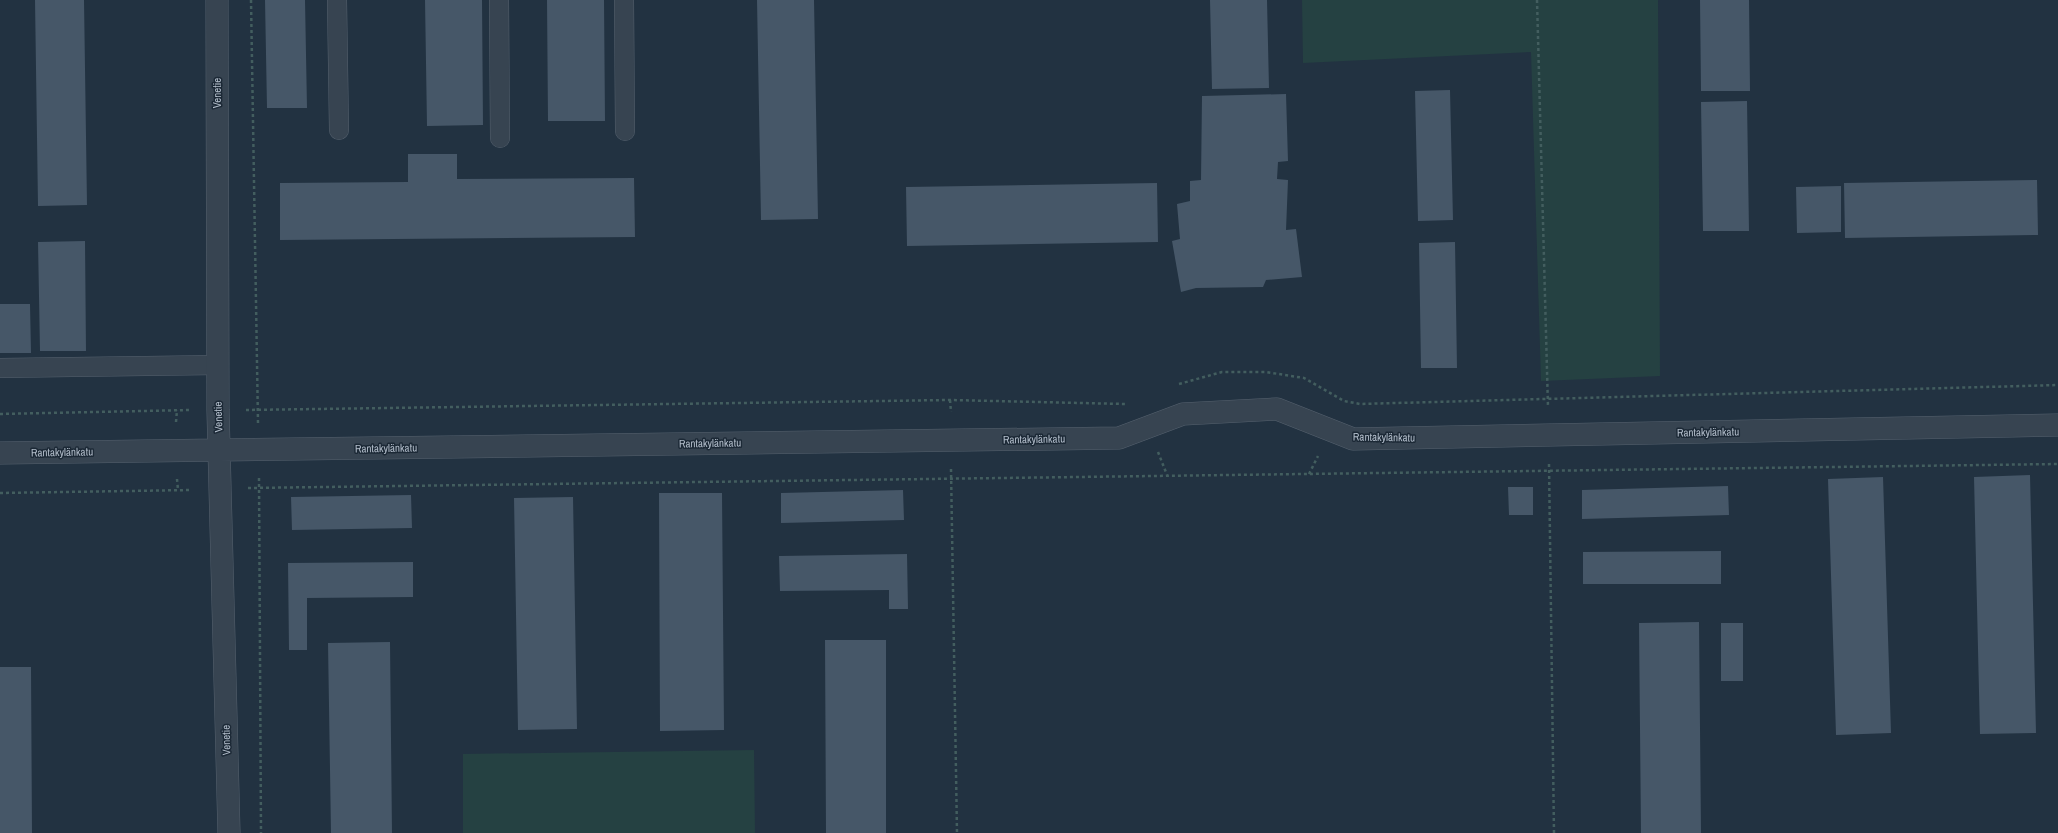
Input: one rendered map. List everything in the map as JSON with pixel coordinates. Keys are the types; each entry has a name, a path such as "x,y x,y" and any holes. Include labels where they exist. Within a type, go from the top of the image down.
{"street":[{"name":"Venetie","path":"217,0 218,410 229,833"},
{"name":"Rantakylänkatu","path":"0,453 1119,438 1183,414 1277,409 1353,439 2058,425"}],"lane":[{"path":"337,0 339,130"},
{"path":"499,0 500,138"},
{"path":"624,0 625,130"},
{"path":"0,368 218,365"}],"path":[{"path":"250,0 257,410 260,488 262,833"},
{"path":"1177,385 1222,372 1266,372 1304,378 1344,401 1360,404 2058,385"},
{"path":"950,400 952,440 950,478 958,833"},
{"path":"0,414 950,400 1131,403"},
{"path":"0,492 2058,464"}],"green space":[{"path":"1302,0 1658,0 1660,376 1541,381 1531,52 1303,63"},
{"path":"754,750 755,833 463,833 463,754"}],"building":[{"path":"35,0 84,0 87,205 38,206"},
{"path":"265,0 305,0 307,108 267,108"},
{"path":"425,0 482,0 483,125 427,126"},
{"path":"547,0 604,0 605,121 548,121"},
{"path":"757,0 814,0 818,219 761,220"},
{"path":"1210,0 1267,0 1269,88 1212,89"},
{"path":"1700,0 1749,0 1750,91 1701,91"},
{"path":"1450,90 1453,220 1418,221 1415,91"},
{"path":"1286,94 1288,161 1278,162 1277,179 1288,180 1286,230 1296,229 1302,277 1266,280 1263,287 1196,288 1181,292 1172,241 1180,239 1177,204 1190,201 1190,181 1201,180 1202,96"},
{"path":"1747,101 1749,231 1703,231 1701,102"},
{"path":"408,154 457,154 457,179 634,178 635,237 280,240 280,183 408,182"},
{"path":"2037,180 2038,235 1845,238 1844,183"},
{"path":"1157,183 1158,242 907,246 906,187"},
{"path":"1841,186 1841,232 1797,233 1796,187"},
{"path":"85,241 86,351 40,351 38,242"},
{"path":"1455,242 1457,368 1421,368 1419,243"},
{"path":"0,304 30,304 31,353 0,353"},
{"path":"2030,475 2036,733 1980,734 1974,477"},
{"path":"1883,477 1891,733 1836,735 1828,479"},
{"path":"1728,486 1729,515 1582,519 1582,490"},
{"path":"1508,487 1533,487 1533,515 1509,515"},
{"path":"903,490 904,520 781,523 781,493"},
{"path":"659,493 722,493 724,730 660,731"},
{"path":"411,495 412,528 292,530 291,497"},
{"path":"573,497 577,729 518,730 514,498"},
{"path":"1721,551 1721,584 1583,584 1583,552"},
{"path":"907,554 908,609 889,609 889,590 780,591 779,556"},
{"path":"413,562 413,597 307,598 307,650 289,650 288,563"},
{"path":"1699,622 1701,833 1641,833 1639,623"},
{"path":"1721,623 1743,623 1743,681 1721,681"},
{"path":"825,640 886,640 886,833 826,833"},
{"path":"390,642 392,833 331,833 328,643"},
{"path":"0,667 31,667 32,833 0,833"}]}
